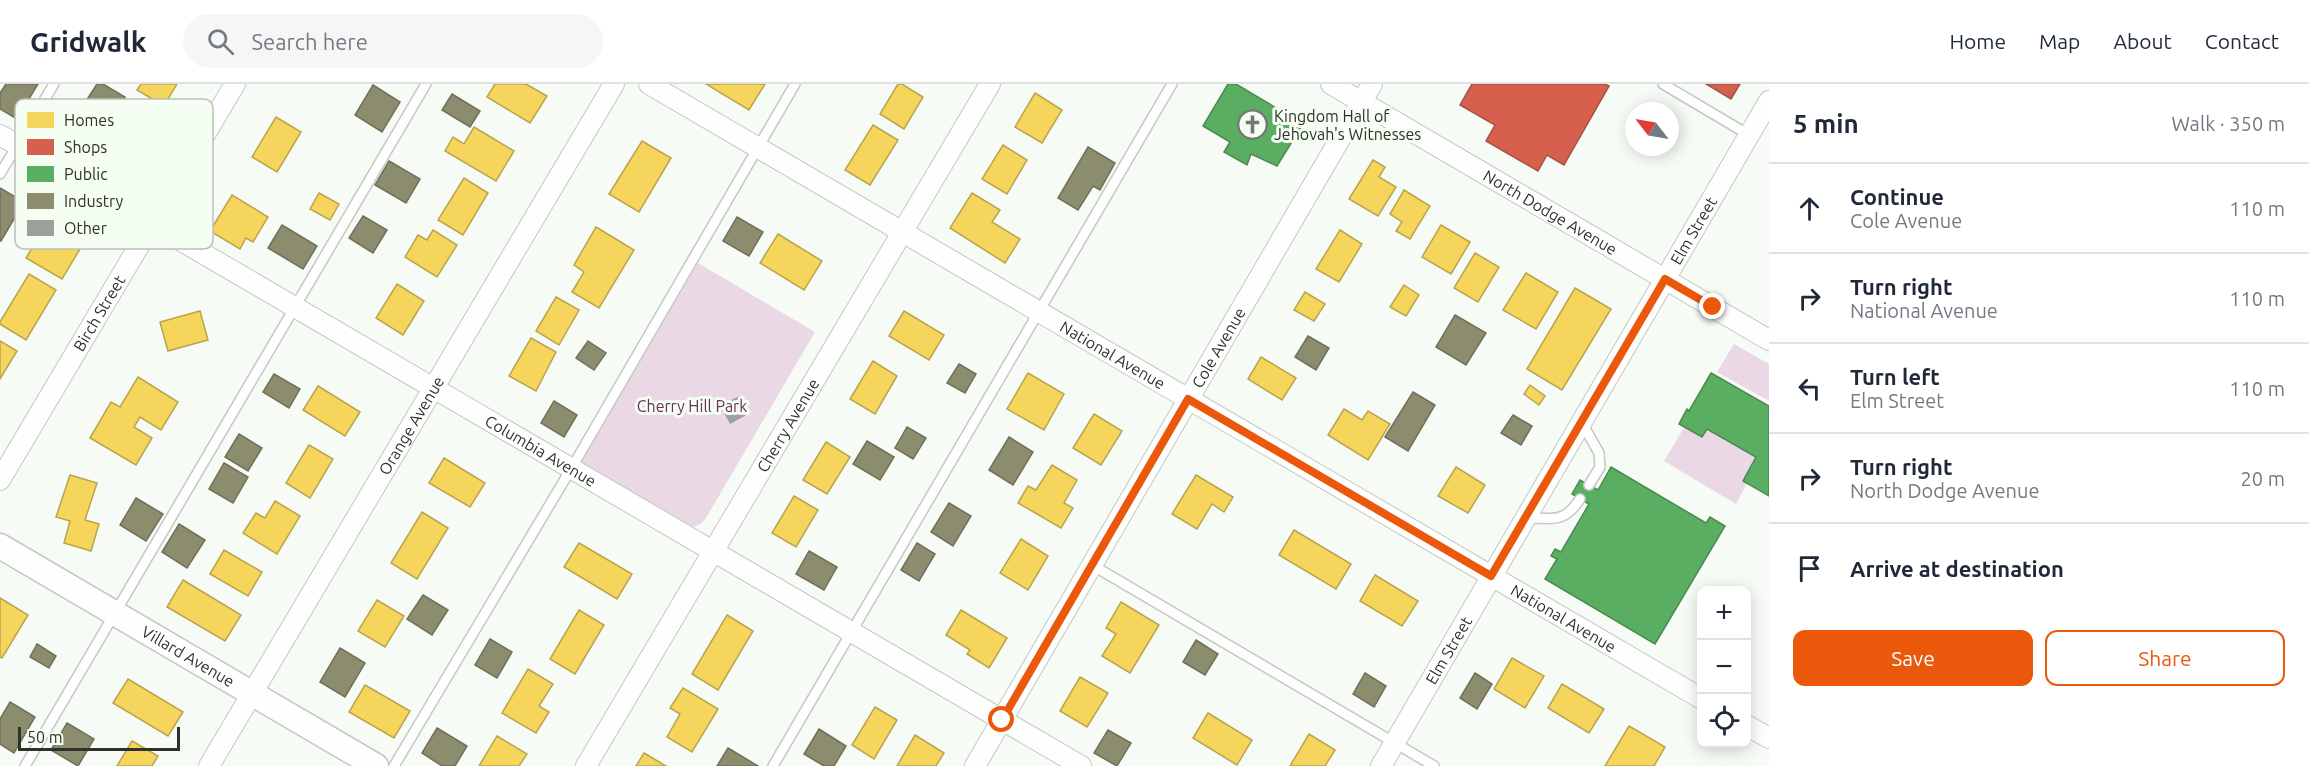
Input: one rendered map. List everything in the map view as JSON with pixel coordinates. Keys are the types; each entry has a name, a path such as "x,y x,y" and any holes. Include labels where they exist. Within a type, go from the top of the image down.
{"street":[{"name":"Birch Street","path":"213,121 235,84"},
{"name":"Orange Avenue","path":"210,766 614,84"},
{"name":"National Avenue","path":"649,84 1697,697"},
{"name":"Cherry Avenue","path":"586,766 715,552 990,84"},
{"name":"North Dodge Avenue","path":"1331,84 1769,339"},
{"name":"Cole Avenue","path":"975,766 1372,84"},
{"name":"Elm Street","path":"1381,766 1769,101"},
{"name":"Columbia Avenue","path":"0,135 15,144"},
{"name":"Birch Street","path":"0,480 137,249"},
{"name":"Columbia Avenue","path":"196,249 1081,766"},
{"name":"Villard Avenue","path":"0,546 376,766"},
{"path":"1751,728 1769,738"}],"lane":[{"path":"45,99 54,84"},
{"path":"25,766 426,84"},
{"path":"394,766 571,469 795,84"},
{"path":"773,766 1172,84"},
{"path":"1663,84 1749,135"},
{"path":"0,174 15,148"},
{"path":"1582,422 1599,453 1600,467 1589,485"},
{"path":"1526,518 1560,518 1572,512 1580,499"},
{"path":"1092,565 1434,766"}],"green space":[{"name":"Cherry Hill Park","path":"698,263 815,332 706,518 701,524 693,527 580,464"},
{"path":"1734,344 1769,364 1769,401 1717,372"},
{"path":"1685,426 1707,429 1756,457 1743,481 1747,483 1736,504 1664,461"}],"building: Homes":[{"path":"141,84 177,84 168,99 152,99 137,90"},
{"path":"495,84 526,84 547,96 530,123 487,97"},
{"path":"706,84 765,84 749,110"},
{"path":"898,84 902,84 923,97 904,129 880,114"},
{"path":"1035,93 1062,110 1042,143 1015,127"},
{"path":"276,117 301,132 277,172 252,157"},
{"path":"873,125 898,140 870,185 845,170"},
{"path":"474,127 514,151 496,181 445,151 453,137 464,144"},
{"path":"642,141 671,158 639,212 609,194"},
{"path":"1003,145 1027,160 1007,194 982,179"},
{"path":"1373,160 1385,167 1379,177 1396,187 1378,216 1349,199"},
{"path":"464,178 488,193 463,235 438,220"},
{"path":"1404,190 1430,206 1410,239 1396,231 1402,222 1390,214"},
{"path":"319,193 339,204 330,220 310,209"},
{"path":"972,193 1000,210 992,222 1020,239 1005,263 950,228"},
{"path":"232,195 268,217 253,242 246,238 240,249 213,233 213,226"},
{"path":"1441,225 1470,242 1451,274 1422,257"},
{"path":"596,227 634,250 599,308 572,292 584,272 574,265"},
{"path":"433,230 457,245 437,277 405,257 418,235 427,240"},
{"path":"1340,230 1362,244 1339,282 1316,269"},
{"path":"778,234 822,261 804,290 760,263"},
{"path":"31,249 80,249 62,279 26,258"},
{"path":"1475,253 1499,267 1478,302 1454,288"},
{"path":"1526,273 1558,292 1536,329 1503,310"},
{"path":"29,274 56,290 26,340 0,322"},
{"path":"397,284 424,301 403,335 376,318"},
{"path":"1404,285 1419,295 1406,316 1390,307"},
{"path":"1575,288 1611,309 1562,390 1527,369"},
{"path":"1305,292 1325,304 1314,321 1294,310"},
{"path":"556,297 579,310 559,345 536,331"},
{"path":"200,311 208,340 168,351 160,322"},
{"path":"904,311 944,335 929,360 889,336"},
{"path":"531,338 556,352 536,391 509,376"},
{"path":"0,341 17,351 0,379"},
{"path":"1261,357 1296,378 1282,400 1248,379"},
{"path":"873,361 897,376 875,414 850,399"},
{"path":"1028,373 1064,394 1044,430 1007,409"},
{"path":"138,377 178,402 161,430 140,417 134,427 152,438 136,465 90,438 111,402 120,407"},
{"path":"1530,385 1545,396 1539,405 1524,394"},
{"path":"318,386 360,412 345,436 303,410"},
{"path":"1344,409 1362,420 1368,411 1390,424 1368,460 1328,435"},
{"path":"1094,414 1122,431 1101,465 1073,448"},
{"path":"826,442 850,457 827,494 803,480"},
{"path":"309,445 333,459 310,498 286,483"},
{"path":"444,458 485,483 470,507 429,483"},
{"path":"1052,465 1077,480 1064,503 1073,508 1061,528 1018,503 1028,486 1036,490"},
{"path":"1456,467 1485,485 1468,513 1438,496"},
{"path":"70,475 97,483 85,520 99,524 91,551 64,543 70,521 56,517"},
{"path":"1196,475 1233,497 1224,512 1212,504 1197,529 1172,514"},
{"path":"794,496 818,510 796,547 772,533"},
{"path":"275,501 300,516 277,554 243,533 256,513 265,518"},
{"path":"422,512 448,528 417,579 391,563"},
{"path":"1294,530 1351,564 1336,589 1279,555"},
{"path":"1021,539 1048,556 1028,590 1000,573"},
{"path":"579,543 632,574 617,599 564,567"},
{"path":"224,550 262,572 248,596 210,574"},
{"path":"1375,575 1418,601 1402,626 1360,601"},
{"path":"183,580 241,615 225,641 167,607"},
{"path":"0,598 28,615 2,658 0,657"},
{"path":"377,600 404,616 385,647 358,631"},
{"path":"1121,602 1159,625 1130,673 1102,656 1116,634 1106,628"},
{"path":"579,610 604,625 575,674 550,659"},
{"path":"961,610 1007,638 989,668 967,654 970,650 946,635"},
{"path":"727,615 753,631 718,690 692,674"},
{"path":"1512,658 1544,676 1525,708 1494,689"},
{"path":"528,669 553,684 539,706 549,712 536,733 502,713"},
{"path":"1080,677 1108,693 1087,727 1060,711"},
{"path":"128,679 183,712 168,736 113,703"},
{"path":"1562,684 1604,709 1589,733 1548,708"},
{"path":"365,685 410,711 394,738 349,712"},
{"path":"683,688 718,709 692,752 667,737 680,714 670,708"},
{"path":"875,707 897,720 874,759 852,745"},
{"path":"1208,713 1252,740 1237,765 1193,738"},
{"path":"1629,726 1665,747 1654,766 1605,766"},
{"path":"1309,734 1335,750 1325,766 1290,766"},
{"path":"915,735 944,753 936,766 897,766"},
{"path":"497,736 527,754 519,766 479,766"},
{"path":"132,741 158,756 152,766 117,766"},
{"path":"644,753 666,766 636,766"}],"building: Shops":[{"path":"1472,84 1605,84 1609,86 1564,165 1547,155 1538,171 1486,141 1495,125 1460,105"},
{"path":"1706,84 1740,84 1731,99"}],"building: Public":[{"name":"Kingdom Hall of Jehovah's Witnesses","path":"1228,84 1236,84 1303,124 1277,166 1251,154 1247,165 1224,152 1230,142 1203,126"},
{"path":"1711,373 1769,406 1769,496 1743,481 1756,457 1707,429 1702,437 1679,424"},
{"path":"1611,467 1706,523 1710,517 1725,526 1655,644 1545,579 1557,559 1551,556 1555,549 1561,552 1589,504 1572,494 1580,480 1598,490"}],"building: Industry":[{"path":"6,84 38,84 29,99 15,99 15,118 0,109 0,93"},
{"path":"97,84 103,84 125,97 124,99 87,99"},
{"path":"373,85 400,102 382,132 355,115"},
{"path":"452,94 480,111 470,127 442,110"},
{"path":"1088,147 1115,163 1100,190 1093,186 1078,210 1058,198"},
{"path":"389,161 420,179 406,203 375,185"},
{"path":"0,188 15,197 15,217 0,240"},
{"path":"363,216 387,230 373,253 349,238"},
{"path":"737,217 763,232 749,256 723,241"},
{"path":"282,225 317,246 303,269 268,248"},
{"path":"1455,315 1486,333 1466,365 1436,347"},
{"path":"1308,336 1329,348 1316,370 1295,357"},
{"path":"588,341 606,353 594,370 576,358"},
{"path":"959,364 976,374 965,393 947,383"},
{"path":"274,374 300,389 289,408 263,392"},
{"path":"1413,392 1435,405 1408,451 1385,437"},
{"path":"554,401 577,415 564,437 541,423"},
{"path":"1513,415 1532,426 1521,445 1501,433"},
{"path":"907,427 926,438 913,459 895,448"},
{"path":"239,434 262,448 248,471 225,457"},
{"path":"1009,437 1033,452 1013,485 989,470"},
{"path":"867,441 894,457 880,480 853,464"},
{"path":"224,463 248,477 233,503 209,489"},
{"path":"136,498 163,514 146,541 120,525"},
{"path":"949,503 971,516 953,546 931,532"},
{"path":"179,524 205,540 187,568 162,552"},
{"path":"917,543 935,554 919,581 901,570"},
{"path":"809,551 837,567 824,590 796,574"},
{"path":"423,595 448,610 432,635 407,619"},
{"path":"490,639 512,652 497,678 475,665"},
{"path":"1196,640 1218,654 1205,675 1183,662"},
{"path":"37,644 56,656 49,668 30,657"},
{"path":"340,648 365,663 345,697 320,682"},
{"path":"1365,673 1386,686 1374,707 1353,694"},
{"path":"1475,673 1492,684 1477,709 1460,698"},
{"path":"10,702 35,717 14,753 0,744 0,719"},
{"path":"67,723 94,739 78,766 51,750"},
{"path":"437,728 467,746 455,766 442,766 422,753"},
{"path":"819,729 846,746 834,766 824,766 804,754"},
{"path":"1108,730 1131,743 1117,766 1094,753"},
{"path":"728,748 758,766 717,766"}],"building: Other":[{"path":"739,396 748,414 730,424 720,406"}],"place":[{"name":"Kingdom Hall of Jehovah's Witnesses","path":"1253,125"}],"route":[{"path":"1002,720 1188,399 1491,576 1665,279 1713,307"}]}
